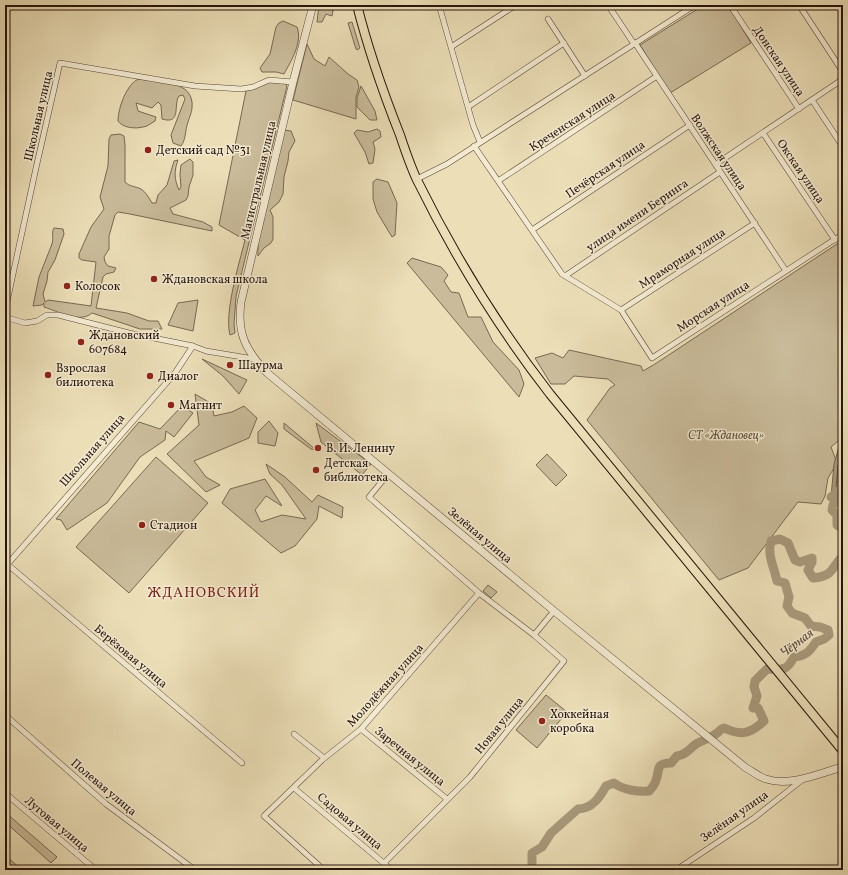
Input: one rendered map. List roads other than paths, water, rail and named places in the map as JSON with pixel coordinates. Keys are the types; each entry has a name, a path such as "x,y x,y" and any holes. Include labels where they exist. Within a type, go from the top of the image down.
{"main road":[{"path":"357,5 372,60 417,179 478,291 524,361 767,660 843,751"}],"street":[{"name":"Магистральная улица","path":"254,359 244,342 240,331 240,313 246,279 313,5"},
{"path":"439,5 473,125 480,142"},
{"path":"451,47 516,5"},
{"name":"Волжская улица","path":"608,5 690,125 786,271"},
{"path":"417,179 447,164 695,5"},
{"name":"Донская улица","path":"730,5 799,109"},
{"path":"799,5 843,72"},
{"path":"548,19 584,76"},
{"path":"468,107 564,43"},
{"name":"Школьная улица","path":"5,311 60,63 195,86 242,89 253,87 269,80 293,82"},
{"name":"Креченская улица","path":"498,181 657,76"},
{"path":"716,164 843,79"},
{"name":"Донская улица","path":"812,100 843,147"},
{"name":"Печёрская улица","path":"532,230 690,125"},
{"name":"Окская улица","path":"763,133 835,240"},
{"path":"474,146 562,274 620,310"},
{"name":"улица имени Беринга","path":"566,276 720,172"},
{"name":"Мраморная улица","path":"620,310 755,223"},
{"name":"Морская улица","path":"620,310 652,358 843,234"},
{"path":"5,317 25,323 37,321 47,315 58,315 129,333 193,346 206,351 254,359"},
{"name":"Школьная улица","path":"6,565 175,373 193,346"},
{"name":"Зелёная улица","path":"254,359 266,372 746,768 765,779 785,781 803,779 843,767"},
{"path":"389,473 369,497 480,593 534,635 554,611"},
{"name":"Берёзовая улица","path":"6,565 242,763"},
{"name":"Молодёжная улица","path":"324,870 264,816 324,758 361,729 480,593"},
{"name":"Новая улица","path":"384,863 470,777 564,661 534,635"},
{"name":"Полевая улица","path":"5,715 106,804 195,870"},
{"name":"Заречная улица","path":"361,729 447,799"},
{"path":"294,734 324,758"},
{"name":"Зелёная улица","path":"676,870 754,818 803,779"},
{"name":"Садовая улица","path":"294,788 392,870"},
{"name":"Луговая улица","path":"5,793 96,870"}],"water":[{"path":"840,443 843,444 843,492 831,497 834,464"}],"waterway":[{"name":"Чёрная","path":"843,487 831,497 838,497 832,510 837,515 837,525 843,529"},
{"name":"Чёрная","path":"530,870 532,866 532,853 542,847 551,833 578,809 587,807 595,802 606,786 614,783 631,790 649,791 655,783 659,768 662,764 671,763 677,756 685,753 696,744 724,728 740,733 754,729 764,721 758,708 753,708 757,696 754,687 755,681 767,669 784,669 789,665 794,657 805,654 816,642 829,635 828,630 811,626 805,618 792,613 787,606 789,597 785,583 777,581 771,561 771,541 780,539 788,543 795,560 800,562 812,558 812,562 808,570 813,578 828,574 843,556"}],"place":[{"name":"Детский сад №31","path":"148,150"},
{"name":"Ждановская школа","path":"154,279"},
{"name":"Колосок","path":"67,286"},
{"name":"Ждановский 607684","path":"81,342"},
{"name":"Шаурма","path":"230,365"},
{"name":"Взрослая билиотека","path":"48,375"},
{"name":"Диалог","path":"150,376"},
{"name":"Магнит","path":"171,405"},
{"name":"В. И. Ленину","path":"318,448"},
{"name":"Детская библиотека","path":"316,470"},
{"name":"Стадион","path":"142,525"},
{"name":"Хоккейная коробка","path":"542,721"}],"district":[{"name":"ЖДАНОВСКИЙ","path":"204,592"}],"park label":[{"name":"СТ «Ждановец»","path":"726,435"}]}
